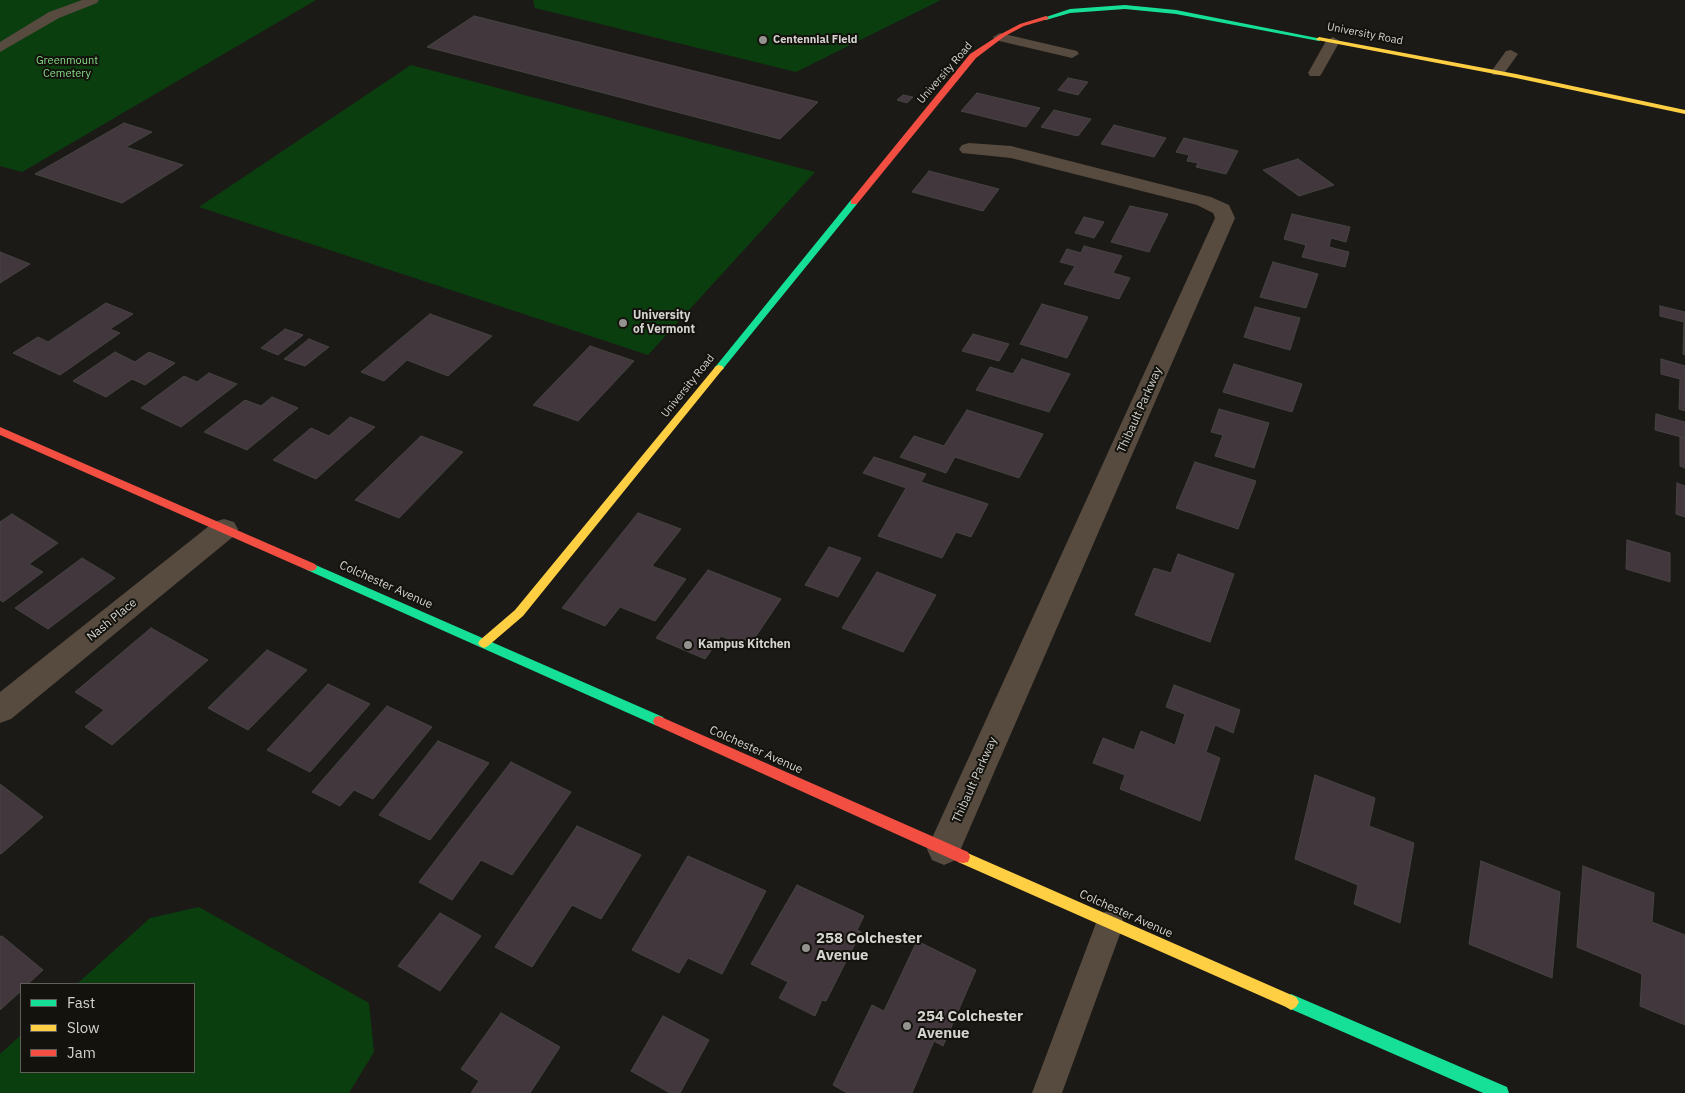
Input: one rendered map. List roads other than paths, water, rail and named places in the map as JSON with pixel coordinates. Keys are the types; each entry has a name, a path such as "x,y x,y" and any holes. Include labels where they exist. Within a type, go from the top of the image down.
{"street":[{"name":"University Road","path":"484,643 519,613 973,56 1000,37 1022,25 1070,11 1125,7 1176,12 1498,72 1685,112"},
{"name":"Thibault Parkway","path":"944,849 1225,218 1222,210 1204,201 1011,152 969,149"},
{"name":"Colchester Avenue","path":"0,431 484,643 1110,923 1501,1093"},
{"name":"Nash Place","path":"0,710 224,529"}],"lane":[{"path":"0,48 54,15 93,0"},
{"path":"1000,37 1072,54"},
{"path":"1315,73 1333,41"},
{"path":"1498,72 1511,54"},
{"path":"1047,1093 1088,977 1110,923"}],"place":[{"name":"Centennial Field","path":"763,40"},
{"name":"University of Vermont","path":"623,323"},
{"name":"Kampus Kitchen","path":"688,645"},
{"name":"258 Colchester Avenue","path":"806,948"},
{"name":"254 Colchester Avenue","path":"907,1026"}],"park label":[{"name":"Greenmount Cemetery","path":"67,67"}]}
